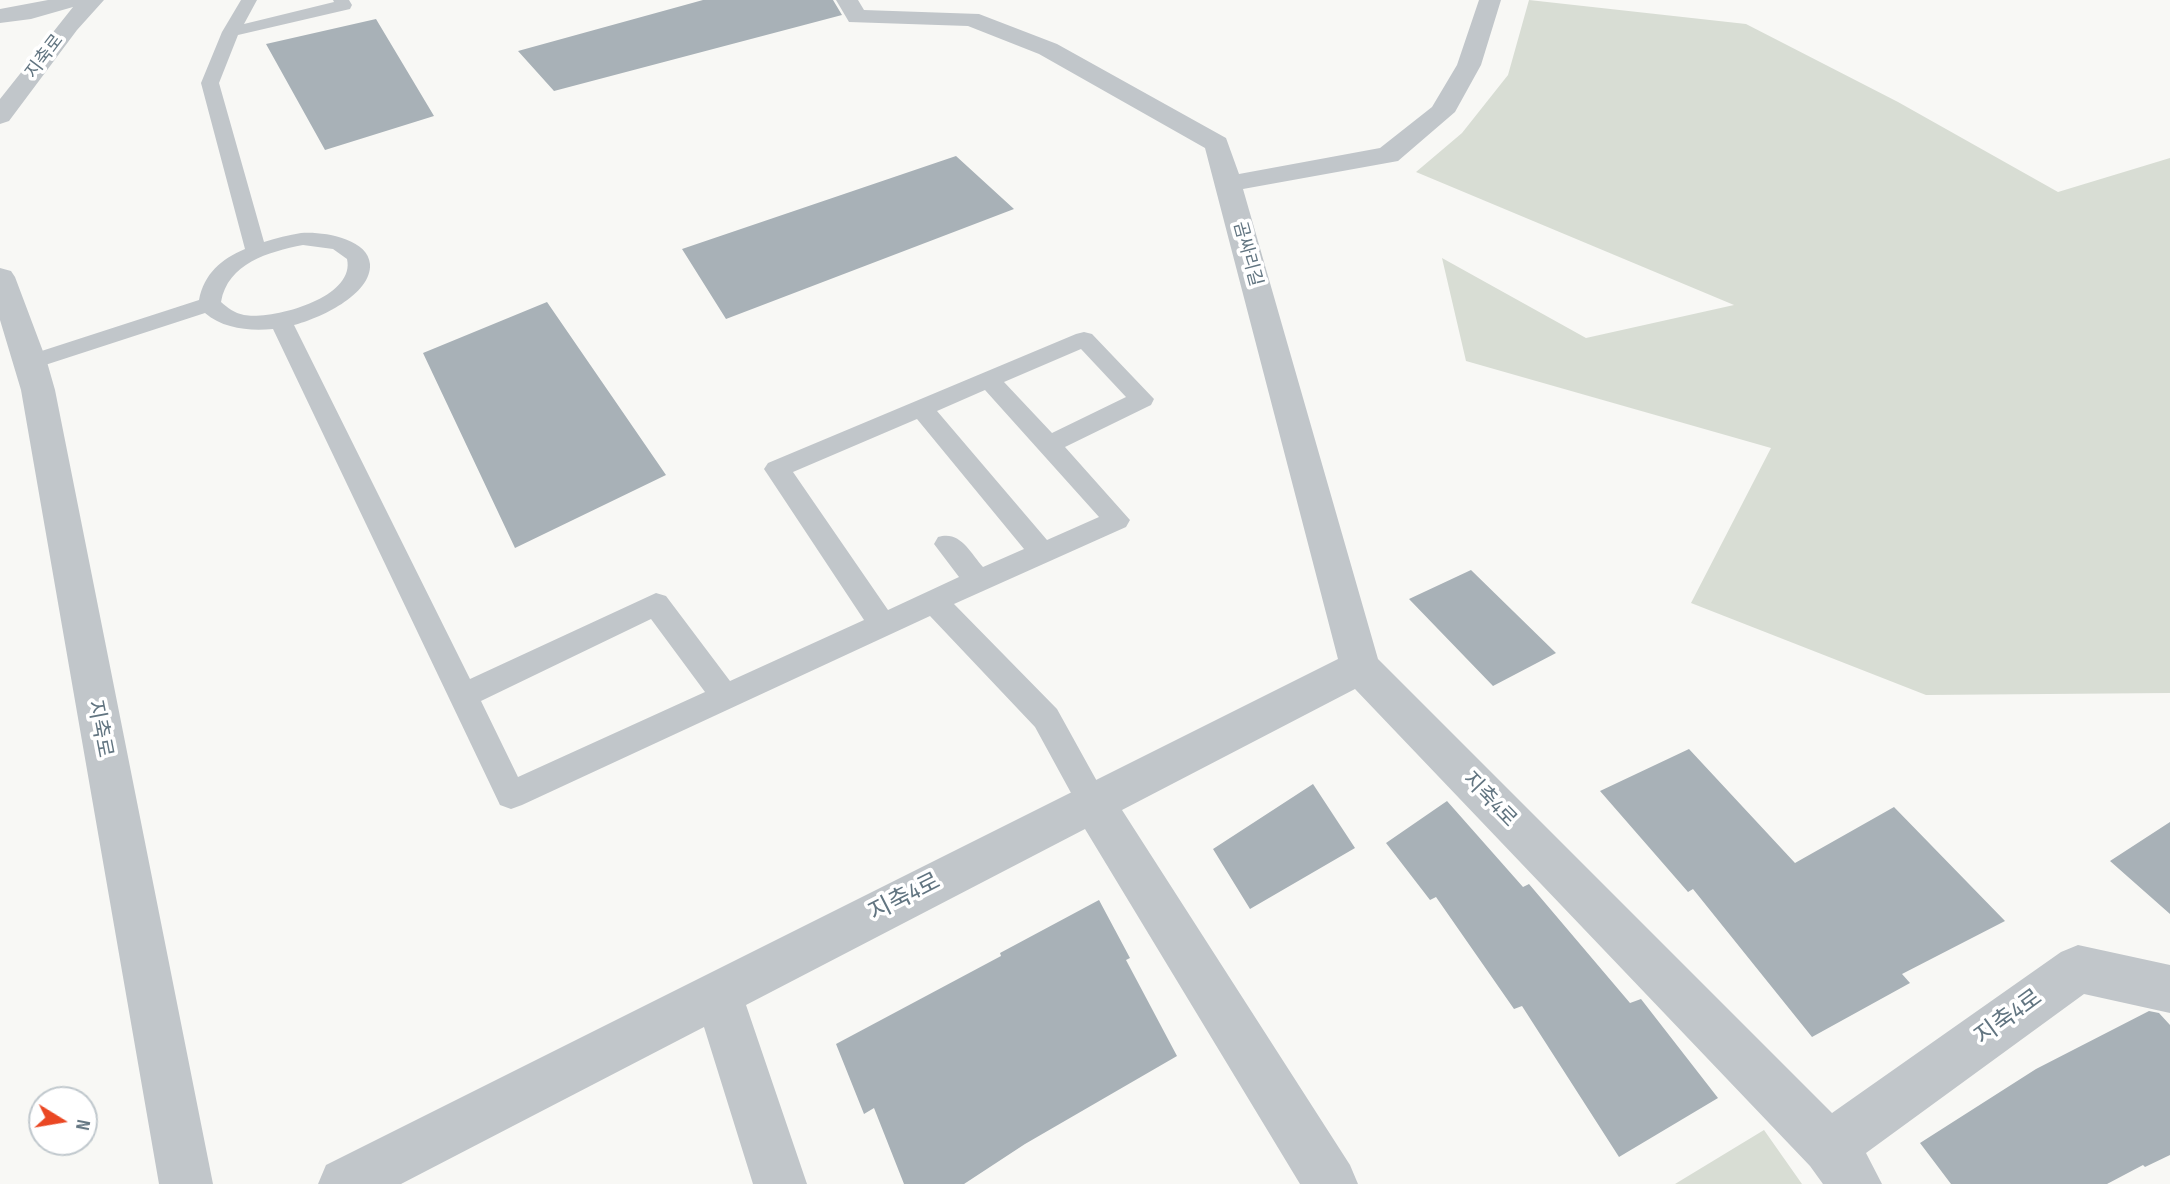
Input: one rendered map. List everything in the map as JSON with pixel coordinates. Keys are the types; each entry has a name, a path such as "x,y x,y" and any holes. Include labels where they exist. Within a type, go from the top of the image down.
{"street":[{"path":"0,16 31,12 73,0"},
{"name":"지축로","path":"0,116 69,25 93,0"},
{"name":"곰싸리길","path":"847,0 857,17 971,19 1048,49 1217,144 1360,667"},
{"path":"1227,184 1388,155 1442,113 1469,65 1490,0"},
{"name":"지축로","path":"0,277 15,366 186,1184"},
{"name":"지축4로","path":"345,1184 1360,667 1842,1166 2078,969 2170,989"},
{"path":"1093,803 1331,1184"},
{"path":"718,994 780,1184"}],"lane":[{"path":"249,0 231,32 210,83 256,251"},
{"path":"231,32 344,5 341,0"},
{"path":"303,239 325,239 342,244 355,252 359,263 356,276 345,290 327,303 281,322 232,321 217,314 209,304 209,290 218,276 256,251 303,239"},
{"path":"15,366 209,304"},
{"path":"281,322 511,795 1117,520 986,378"},
{"path":"883,625 777,468 1084,338 1142,399 1048,445"},
{"path":"920,407 1043,554"},
{"path":"948,544 978,581"},
{"path":"934,601 1046,718 1093,803"},
{"path":"463,696 656,604 725,697"}],"shaded area":[{"path":"1529,0 1746,24 1898,102 2058,192 2170,158 2170,693 1926,695 1691,603 1771,448 1466,361 1442,258 1586,338 1734,305 1416,172 1462,133 1508,75"},
{"path":"1764,1130 1802,1184 1675,1184"}],"building":[{"path":"703,0 833,0 842,15 554,91 518,51"},
{"path":"376,19 434,116 325,150 266,44"},
{"path":"956,156 1014,209 726,319 682,249"},
{"path":"547,302 666,475 515,548 423,353"},
{"path":"1471,570 1556,653 1493,686 1409,599"},
{"path":"1689,749 1795,863 1894,807 2005,921 1902,974 1910,983 1812,1037 1693,889 1688,892 1600,791"},
{"path":"1313,784 1355,848 1250,909 1213,849"},
{"path":"1447,801 1523,887 1529,884 1630,1003 1641,999 1718,1098 1619,1157 1522,1006 1514,1009 1436,897 1430,900 1386,843"},
{"path":"2170,822 2170,914 2110,861"},
{"path":"1099,900 1130,958 1126,960 1177,1056 1025,1144 964,1184 904,1184 874,1108 864,1114 836,1044"},
{"path":"2149,1011 2159,1013 2170,1025 2170,1155 2145,1167 2143,1165 2107,1184 1951,1184 1920,1143 2036,1069"}]}
